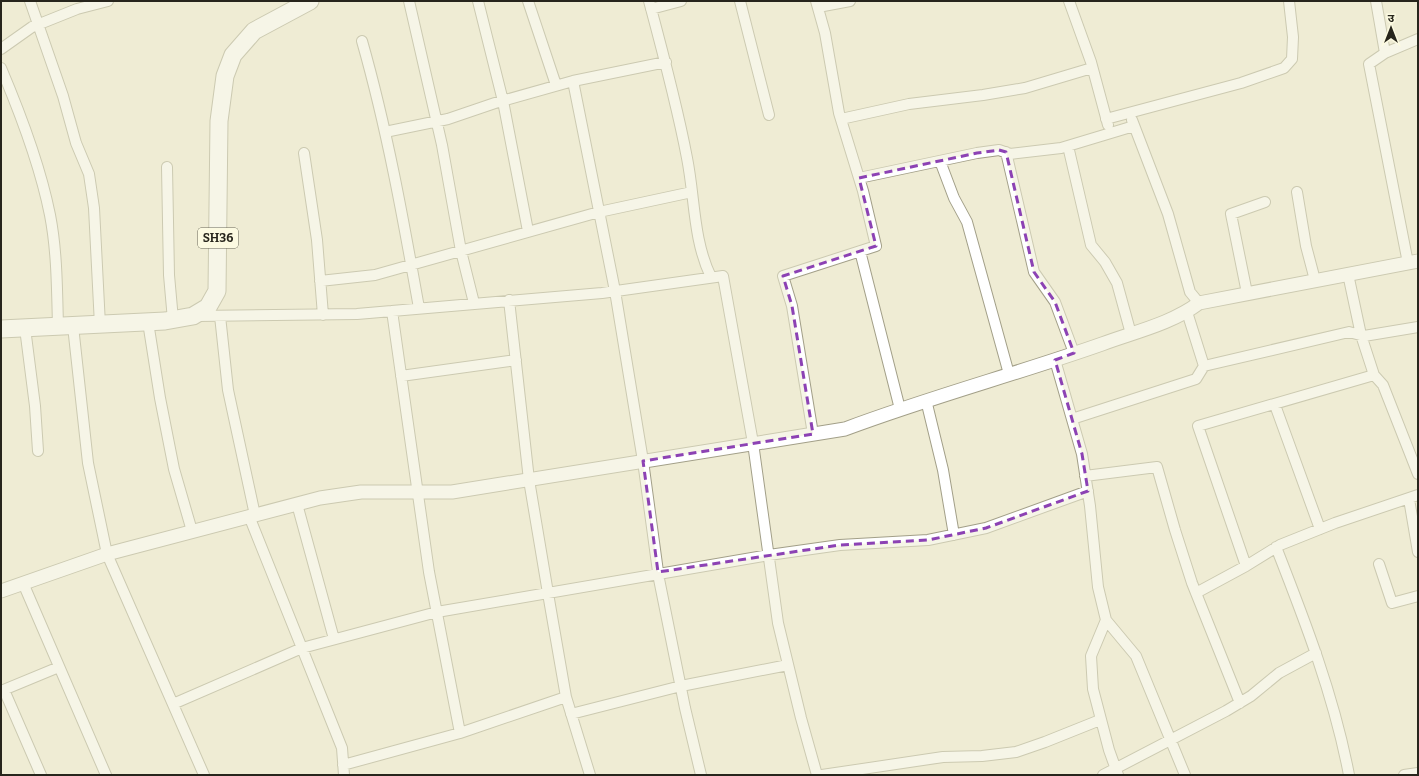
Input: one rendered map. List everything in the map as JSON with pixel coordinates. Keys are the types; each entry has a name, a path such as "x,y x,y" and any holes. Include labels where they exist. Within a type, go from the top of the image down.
{"highway":[{"name":"SH36","path":"1,329 173,320 193,316 208,307 217,291 220,121 225,76 233,55 254,31 305,2"}],"street":[{"path":"30,1 63,96 76,143 89,174 94,208 100,325"},
{"path":"1,50 38,25 77,9 105,1"},
{"path":"409,1 436,121 461,251 474,303"},
{"path":"478,1 503,101 528,232"},
{"path":"528,1 556,85"},
{"path":"681,1 650,5 666,62 688,159 696,224 704,262 711,277"},
{"path":"740,1 769,115"},
{"path":"813,434 792,306 783,276 876,246 859,178 841,120 825,33 817,4 850,1"},
{"path":"1069,1 1092,68 1110,133"},
{"path":"1106,119 1241,83 1284,68 1292,59 1293,37 1289,1"},
{"path":"1376,1 1386,53"},
{"path":"1,591 107,554 320,498 361,492 452,492 845,429 926,400 1074,354 1131,334 1186,312 1199,303 1413,262 1370,64 1386,53 1418,39"},
{"path":"362,41 385,132 412,265 419,308"},
{"path":"385,132 436,121 556,85 666,62"},
{"path":"1,68 18,108 50,214 65,326 88,463 107,554 204,775"},
{"path":"841,120 909,104 1025,88 1092,68"},
{"path":"573,81 615,291 644,461 658,572 701,775"},
{"path":"1129,113 1168,214 1190,292 1199,303"},
{"path":"859,178 940,160 1000,150 1010,154 1068,146 1134,126"},
{"path":"1068,146 1091,245 1105,262 1117,283 1131,334"},
{"path":"1006,152 1034,272 1055,302 1074,354"},
{"path":"304,153 317,240 323,315"},
{"path":"940,160 954,198 967,222 1009,374"},
{"path":"166,167 168,275 173,320"},
{"path":"320,281 375,275 599,212 692,192"},
{"path":"1297,192 1306,246 1315,280"},
{"path":"1247,293 1231,214 1265,202"},
{"path":"860,251 900,409"},
{"path":"1348,274 1362,335 1374,375 1383,385 1418,474"},
{"path":"193,316 357,314 615,291 723,276 753,443 778,623 817,775"},
{"path":"509,300 528,480 566,697 590,775"},
{"path":"392,311 417,492 437,612 460,733"},
{"path":"1186,312 1204,366"},
{"path":"220,316 228,390 252,516 342,748 344,770 566,697"},
{"path":"148,322 160,398 174,469 192,531"},
{"path":"1072,419 1196,379 1204,366 1350,332 1362,335 1418,327"},
{"path":"25,328 35,406 38,451"},
{"path":"401,376 516,360"},
{"path":"1055,360 1082,454 1088,491 1098,587 1106,620 1136,656 1172,740 1185,775"},
{"path":"1246,566 1198,426 1275,405 1374,375"},
{"path":"926,400 943,470 954,534"},
{"path":"1275,405 1320,529"},
{"path":"1085,476 1157,467 1175,530 1196,592 1240,703"},
{"path":"173,704 302,648 437,612 658,572 769,555 840,545 928,540 986,528 1088,491"},
{"path":"1196,592 1246,566 1276,547 1320,529 1413,497 1418,552"},
{"path":"297,504 334,639"},
{"path":"1276,547 1316,653 1328,691 1349,775"},
{"path":"1379,564 1392,603 1418,596"},
{"path":"23,583 106,775"},
{"path":"1106,620 1091,656 1093,689 1100,720 1117,771"},
{"path":"1103,775 1117,771 1240,703 1279,673 1316,653"},
{"path":"572,714 681,686 788,665"},
{"path":"41,775 3,690 59,667"},
{"path":"822,775 943,757 982,756 1016,752 1100,720"},
{"path":"1404,775 1418,773"}],"highlighted area":[{"path":"999,150 1006,152 1034,272 1055,302 1074,353 1055,360 1082,454 1088,491 986,528 928,540 840,545 658,572 643,461 813,434 792,306 783,276 876,246 859,178 977,153"}]}
